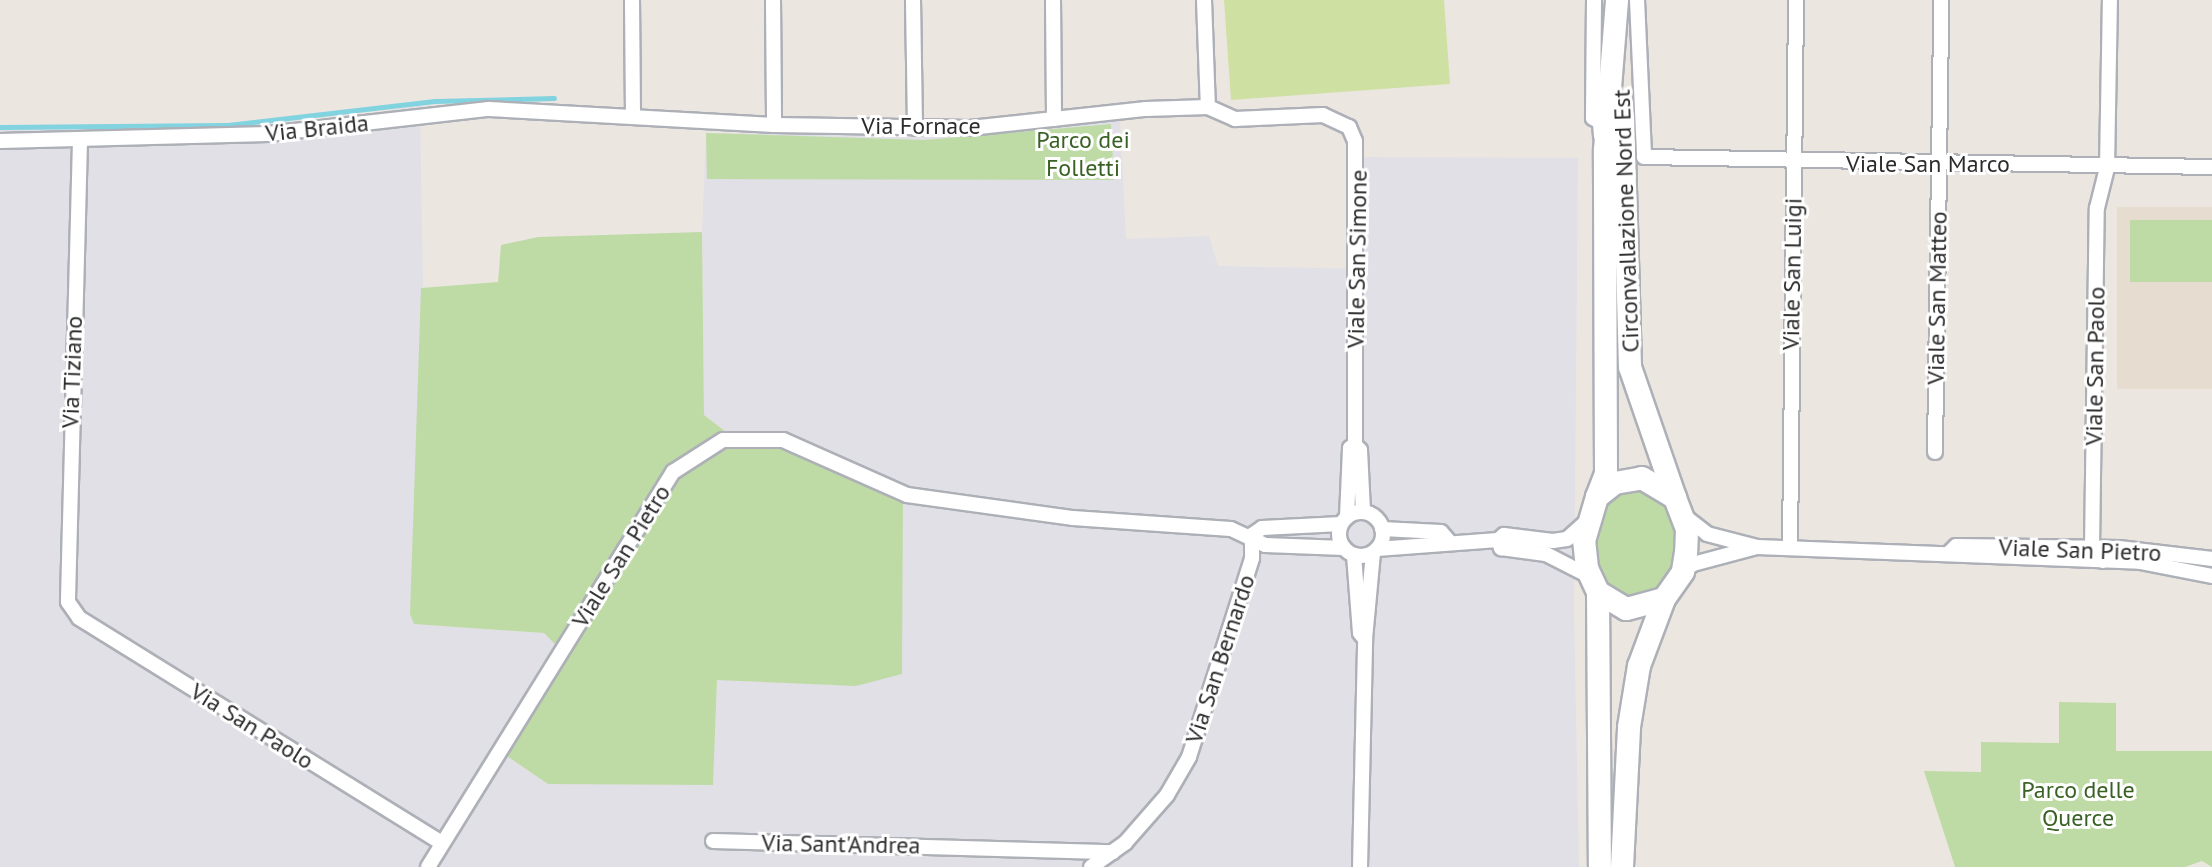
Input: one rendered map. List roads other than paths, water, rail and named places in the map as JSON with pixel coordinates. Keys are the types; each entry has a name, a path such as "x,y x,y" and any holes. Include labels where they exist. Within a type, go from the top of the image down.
{"main road":[{"name":"Circonvallazione Nord Est","path":"1617,0 1626,153 1630,367 1679,506"},
{"name":"Circonvallazione Nord Est","path":"1597,497 1606,474 1626,153"},
{"path":"1600,867 1593,584 1587,520 1597,497 1615,483 1642,478 1679,506 1687,529 1683,572 1664,599 1639,666 1629,727 1622,867"},
{"path":"1593,584 1626,609 1664,599"}],"street":[{"path":"632,0 633,116"},
{"path":"773,0 774,125"},
{"path":"913,0 915,128"},
{"path":"1053,0 1054,119"},
{"path":"1204,0 1208,107"},
{"path":"1594,0 1593,118 1626,153"},
{"path":"1626,153 1637,62 1637,0"},
{"name":"Viale San Luigi","path":"1790,547 1796,0"},
{"name":"Viale San Matteo","path":"1935,452 1941,0"},
{"name":"Viale San Paolo","path":"2092,548 2097,208 2107,168 2110,0"},
{"name":"Via Fornace","path":"633,116 774,125 915,128 1208,107"},
{"name":"Viale San Simone","path":"1208,107 1235,119 1323,115 1349,127 1355,141 1359,162 1355,445 1360,450 1363,512"},
{"name":"Via Braida","path":"0,141 268,134 489,109 633,116"},
{"name":"Via Tiziano","path":"68,602 80,141"},
{"name":"Viale San Marco","path":"1626,153 1794,163 2212,167"},
{"name":"Viale San Pietro","path":"428,867 673,472 723,440 783,440 907,495 1252,535 1265,545 1349,552 1375,551"},
{"name":"Viale San Simone","path":"1355,445 1350,448 1344,520 1360,633 1365,639"},
{"path":"1679,506 1707,534 1757,547"},
{"path":"1363,512 1382,529 1441,532 1448,540"},
{"name":"Viale San Pietro","path":"1252,535 1262,528 1344,520 1363,512"},
{"path":"1375,551 1448,540 1498,540 1504,535 1567,539 1587,520"},
{"path":"1360,867 1365,639 1375,551 1382,529"},
{"name":"Via San Bernardo","path":"1091,867 1113,852 1167,795 1198,736 1252,558 1252,535"},
{"path":"1498,540 1501,548 1546,554 1593,584"},
{"name":"Viale San Pietro","path":"1950,552 1956,546 2092,548 2212,559"},
{"path":"1683,572 1693,564 1757,547"},
{"name":"Viale San Pietro","path":"1757,547 1950,552 1981,559 2103,561 2169,566 2212,576"},
{"path":"2041,561 2049,556 2087,554 2092,548 2103,561"},
{"name":"Via San Paolo","path":"68,602 79,618 442,843"},
{"name":"Via Sant'Andrea","path":"713,841 1113,852"},
{"path":"1113,852 1117,867"}],"waterway":[{"path":"0,127 228,125 435,101 554,98"}],"park label":[{"name":"Parco dei Folletti","path":"1083,154"},
{"name":"Parco delle Querce","path":"2078,804"}]}
